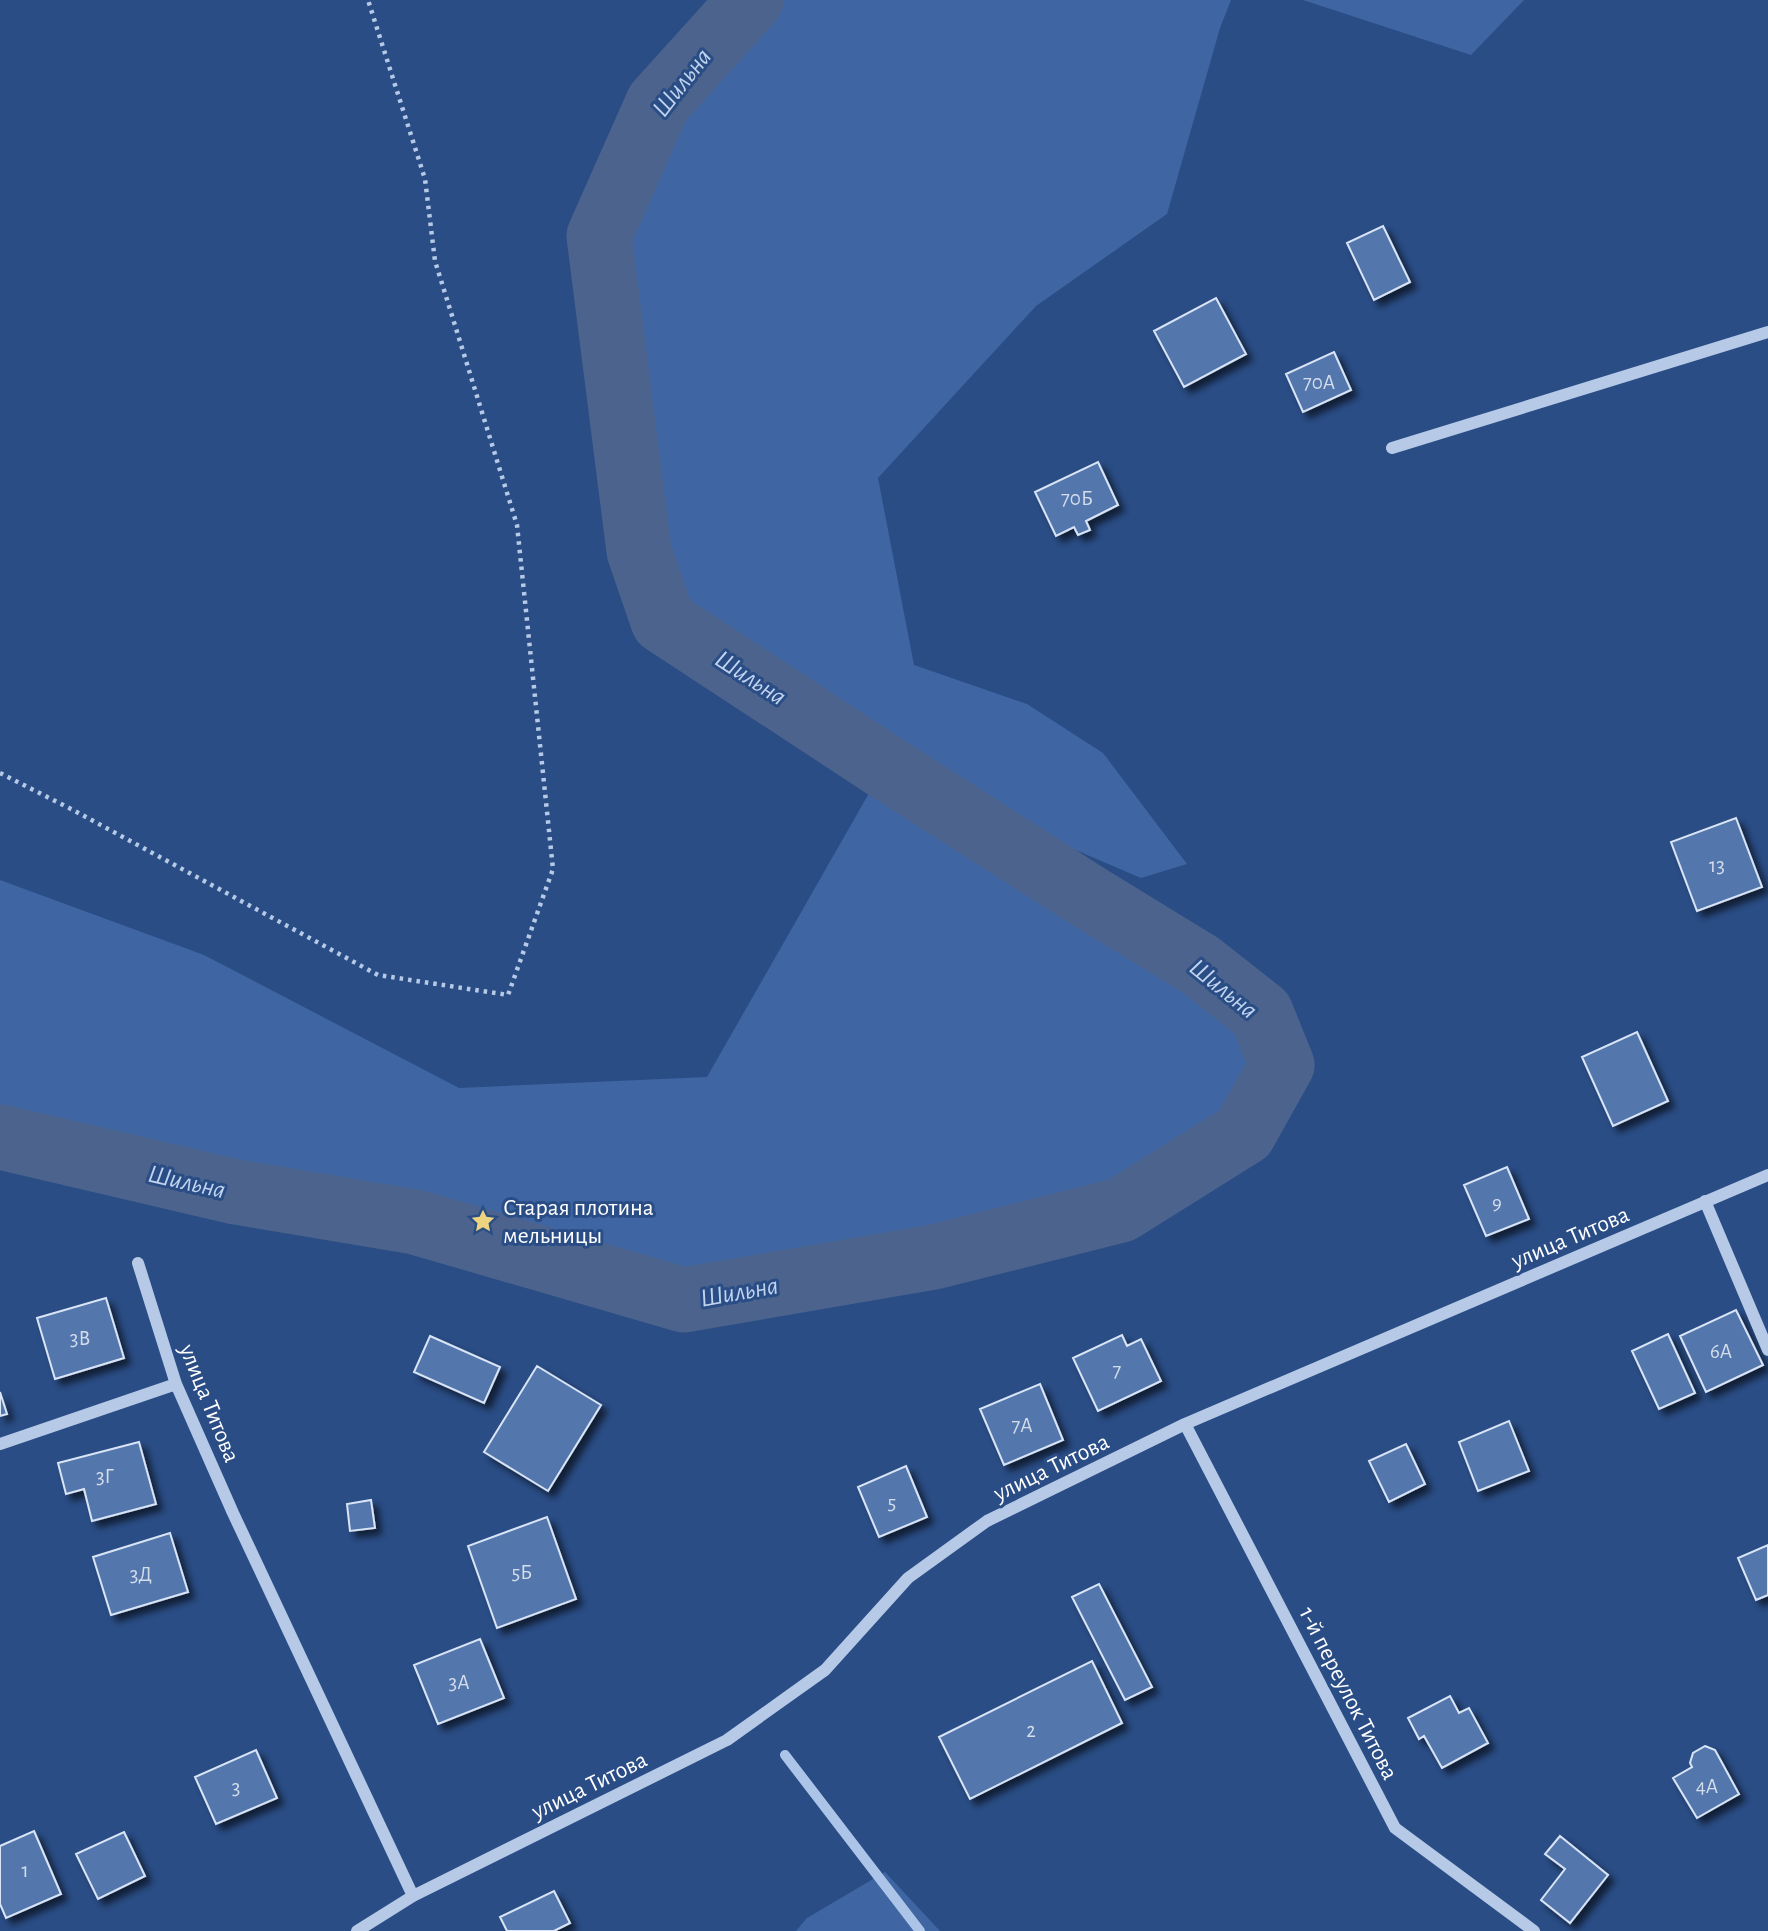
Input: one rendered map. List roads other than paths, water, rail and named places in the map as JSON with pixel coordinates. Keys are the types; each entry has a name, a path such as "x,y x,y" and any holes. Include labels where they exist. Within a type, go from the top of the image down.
{"street":[{"path":"1392,447 1768,332"},
{"name":"улица Титова","path":"357,1931 413,1896 727,1740 825,1670 908,1578 987,1521 1185,1424 1768,1175"},
{"path":"1705,1201 1768,1350"},
{"name":"улица Титова","path":"138,1263 176,1384 233,1513 413,1896"},
{"path":"0,1444 176,1384"},
{"name":"1-й переулок Титова","path":"1185,1424 1395,1828 1534,1931"}],"waterway":[{"name":"Шильна","path":"0,1137 236,1192 415,1222 684,1300 934,1257 1121,1210 1244,1133 1282,1065 1261,1013 1200,965 884,766 663,621 639,551 599,236 658,103 751,0"},
{"path":"785,1755 920,1931"}],"place":[{"name":"Старая плотина мельницы","path":"483,1221"}]}
